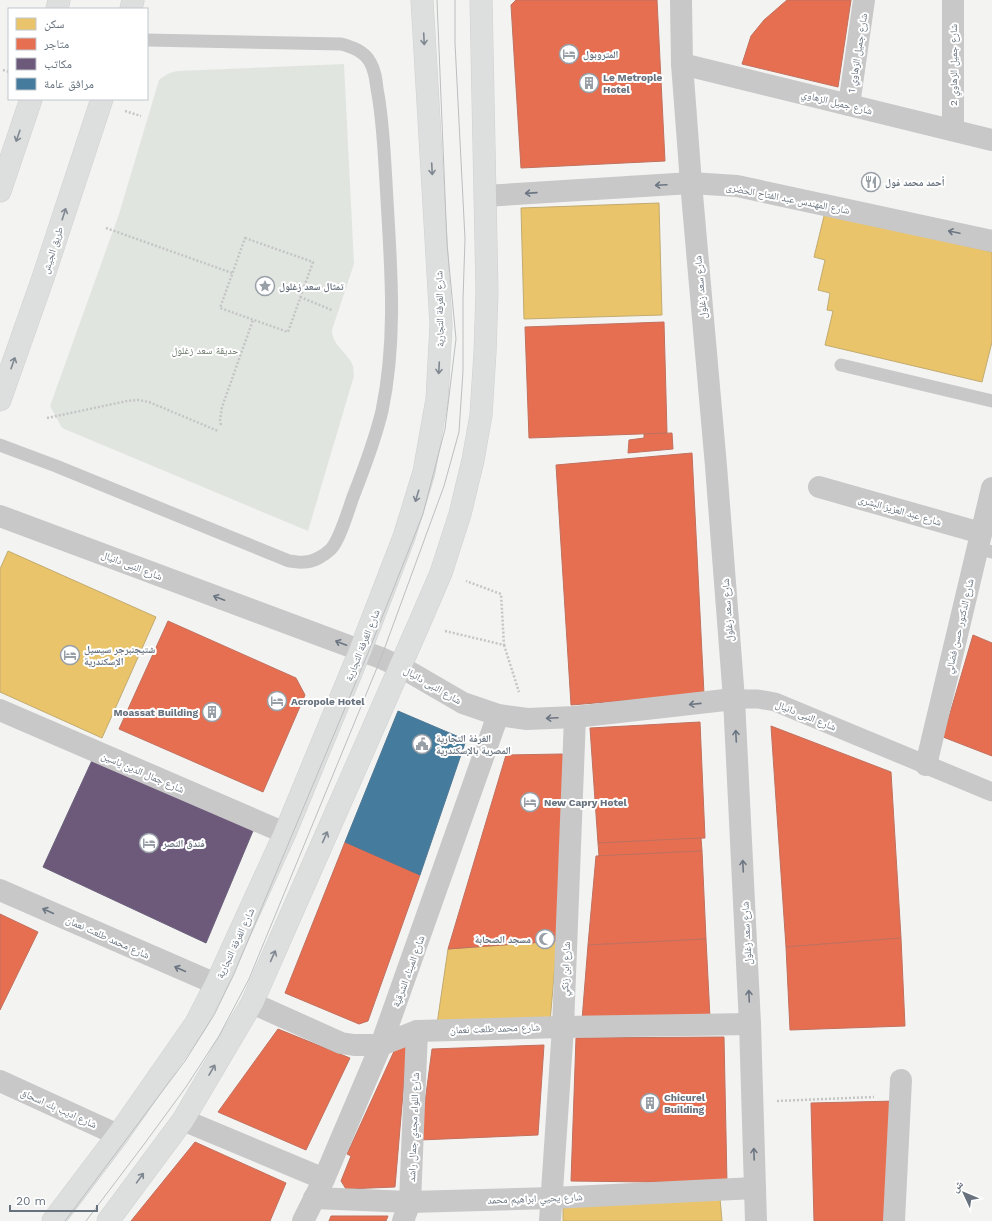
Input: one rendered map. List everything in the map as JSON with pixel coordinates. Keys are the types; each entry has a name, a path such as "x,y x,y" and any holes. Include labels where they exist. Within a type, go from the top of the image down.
{"main road":[{"name":"شارع الغرفة التجارية","path":"53,1221 118,1135 196,1023 216,984 285,833 360,651 407,530 424,472 438,399 441,325 422,0"},
{"path":"108,1221 183,1120 252,1003 401,667 441,572 460,514 474,460 481,415 485,352 487,292 481,0"},
{"path":"0,191 31,100"},
{"name":"طريق الجيش","path":"0,400 44,275 102,100"}],"street":[{"name":"شارع سعد زغلول","path":"681,0 682,64 691,183 716,466 734,700 750,1024 756,1221"},
{"name":"شارع جميل الزهاوي 1","path":"849,105 864,0"},
{"name":"شارع جميل الزهاوي 2","path":"953,0 953,130"},
{"name":"شارع جميل الزهاوي","path":"682,64 992,140"},
{"name":"شارع المهندس عبد الفتاح الحضرى","path":"485,196 691,183 737,186 791,196 992,241"},
{"name":"شارع عبد العزيز البشرى","path":"819,487 984,544"},
{"name":"شارع الدكتور حسن فضالي","path":"926,765 984,544 992,488"},
{"name":"شارع النبى دانيال","path":"0,516 401,667 463,703 498,715 527,720 575,717 734,700 758,699 775,702 992,792"},
{"name":"شارع جمال الدين ياسين","path":"0,710 285,833"},
{"name":"شارع الميناء الشرقية","path":"303,1221 324,1179 381,1045 498,715"},
{"name":"شارع ابن زنكي","path":"550,1221 563,1027 575,717"},
{"name":"شارع محمد طلعت نعمان","path":"0,890 216,984"},
{"name":"شارع محمد طلعت نعمان","path":"252,1003 341,1043 354,1045 381,1045 417,1031 750,1024"},
{"name":"شارع اللواء مجدي جمال راشد","path":"406,1211 417,1031"},
{"name":"شارع اديب بك اسحاق","path":"0,1082 118,1135"},
{"path":"894,1221 901,1088"},
{"path":"183,1120 324,1179"},
{"name":"شارع يحيي ابراهيم محمد","path":"314,1198 406,1211 552,1198 755,1188"}],"lane":[{"path":"0,445 289,561 304,562 318,558 331,549 338,536 370,451 381,412 388,371 392,330 392,297 383,135 379,96 370,61 362,52 352,47 340,44 148,40"},
{"path":"841,365 992,401"}],"path":[{"path":"3,70 8,72"},
{"path":"106,228 232,273"},
{"path":"245,238 313,262 288,332 220,308 232,273 245,238"},
{"path":"300,297 332,310"},
{"path":"221,425 220,420 222,407 253,320"},
{"path":"46,418 138,400 160,406 218,431"},
{"path":"441,572 501,594 504,645 527,720"},
{"path":"419,624 504,645"},
{"path":"753,1102 901,1088"}],"green space":[{"name":"حديقة سعد زغلول","path":"344,64 354,264 332,330 337,345 351,361 354,376 308,531 62,428 50,406 119,214 159,80 172,72 178,71"}],"building: سكن":[{"path":"659,203 662,315 524,319 521,208"},
{"path":"825,212 992,252 992,342 982,382 825,345 833,311 827,310 830,293 818,290 825,260 814,257"},
{"name":"شتيجنبرجر سيسيل الإسكندرية","path":"8,551 156,617 102,738 0,692 0,569"},
{"path":"557,941 550,1022 437,1024 448,949"},
{"path":"720,1198 722,1221 563,1221 563,1202"}],"building: متاجر":[{"name":"Le Metrople Hotel","path":"516,0 657,0 665,161 521,168 511,5"},
{"path":"787,0 851,0 838,87 742,64 751,36 764,20"},
{"path":"664,322 667,433 529,438 525,327"},
{"path":"672,433 673,449 628,453 629,440 644,438 644,434"},
{"path":"692,453 704,694 571,705 556,465"},
{"name":"Moassat Building","path":"168,621 296,678 305,695 263,792 119,729"},
{"path":"973,635 992,643 992,756 943,737"},
{"path":"700,722 705,838 598,843 590,728"},
{"path":"771,726 891,772 901,938 786,947"},
{"path":"562,754 567,758 557,941 448,949 506,755"},
{"path":"701,838 702,851 599,856 598,843"},
{"path":"345,842 420,875 368,1021 359,1024 285,993"},
{"path":"702,851 706,939 588,945 596,856"},
{"path":"0,914 38,932 0,1010"},
{"path":"901,938 905,1026 790,1030 786,947"},
{"path":"706,939 710,1018 582,1020 588,945"},
{"path":"278,1029 350,1058 306,1150 218,1112"},
{"name":"Chicurel Building","path":"724,1037 727,1183 571,1181 576,1038"},
{"path":"544,1045 538,1135 420,1140 432,1049"},
{"path":"407,1046 395,1187 346,1189 341,1181 351,1156 347,1154 396,1047"},
{"path":"896,1101 884,1221 814,1221 811,1103"},
{"path":"195,1142 286,1183 270,1221 131,1221"},
{"path":"331,1216 388,1216 386,1221 329,1221"}],"building: مكاتب":[{"path":"95,754 255,826 206,943 43,867"}],"building: مرافق عامة":[{"path":"398,711 466,740 420,875 345,842"}],"tram line":[{"path":"65,1221 185,1061 214,1015 234,974 368,653 423,514 445,429 456,339 447,244 437,0"},
{"path":"86,1221 186,1087 219,1036 249,979 381,658 444,486 459,432 463,371 465,239 455,43 455,0"}],"place":[{"name":"المتروبول","path":"569,54"},
{"name":"Le Metrople Hotel","path":"589,83"},
{"name":"أحمد محمد فول","path":"871,182"},
{"name":"تمثال سعد زغلول","path":"265,286"},
{"name":"شتيجنبرجر سيسيل الإسكندرية","path":"70,655"},
{"name":"Acropole Hotel","path":"277,701"},
{"name":"Moassat Building","path":"212,712"},
{"name":"الغرفة التجارية المصرية بالإسكندرية","path":"422,744"},
{"name":"New Capry Hotel","path":"530,802"},
{"name":"فندق النصر","path":"149,843"},
{"name":"مسجد الصحابة","path":"545,939"},
{"name":"Chicurel Building","path":"650,1103"}]}
